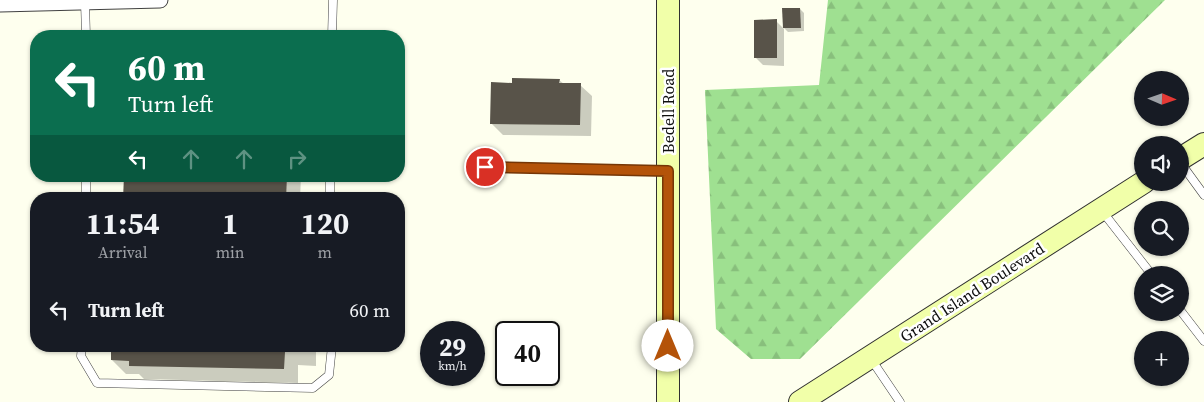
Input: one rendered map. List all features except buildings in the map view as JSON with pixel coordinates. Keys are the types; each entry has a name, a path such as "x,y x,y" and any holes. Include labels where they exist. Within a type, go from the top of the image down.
{"main road":[{"name":"Bedell Road","path":"668,0 668,402"},
{"path":"1189,155 1204,144"},
{"name":"Grand Island Boulevard","path":"800,402 1134,189"}],"street":[{"path":"0,4 160,0"}],"lane":[{"path":"332,30 333,0"},
{"path":"85,2 86,30"},
{"path":"485,167 668,171"},
{"path":"1189,174 1204,196"},
{"path":"1101,210 1145,266"},
{"path":"1189,320 1203,336"},
{"path":"81,352 81,356 97,382 313,388 329,375 331,352"},
{"path":"870,358 900,402"}],"green space":[{"path":"828,0 1165,0 800,359 751,359 716,329 705,90 819,85"}],"route":[{"path":"485,167 668,171 668,346"}]}
